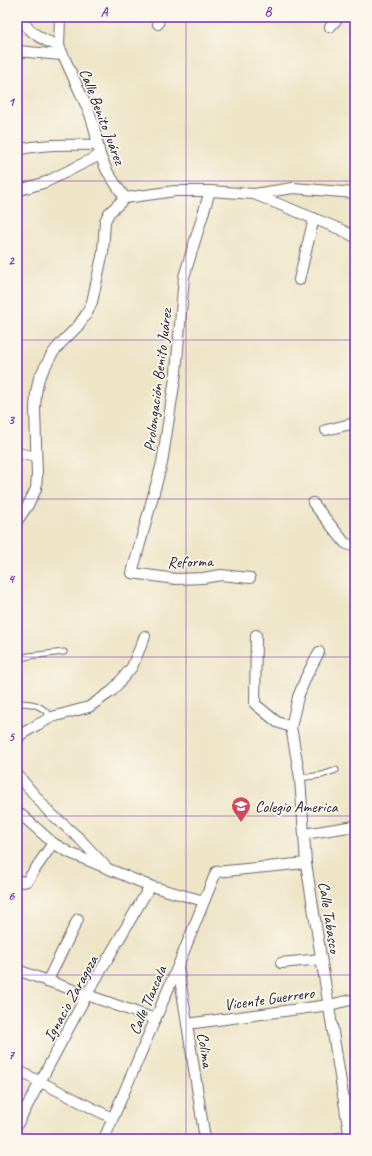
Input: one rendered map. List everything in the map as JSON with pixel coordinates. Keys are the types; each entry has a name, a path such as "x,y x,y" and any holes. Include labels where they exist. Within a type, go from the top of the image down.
{"street":[{"path":"20,17 30,29 42,39 61,50"},
{"path":"60,17 61,50"},
{"path":"330,28 339,17"},
{"path":"17,51 61,50"},
{"name":"Calle Benito Juárez","path":"61,50 90,114 99,150 107,171 125,198"},
{"path":"17,150 58,145 99,150"},
{"path":"23,189 46,182 99,150"},
{"path":"18,518 28,505 36,489 35,409 39,378 52,354 87,313 92,302 103,252 105,221 109,213 125,198 175,192 210,191 254,194 292,188 355,193"},
{"name":"Prolongación Benito Juárez","path":"132,573 162,463 176,372 184,277 210,191"},
{"path":"254,194 314,218 355,237"},
{"path":"299,280 314,218"},
{"path":"326,430 355,423"},
{"path":"17,453 36,456"},
{"path":"313,503 345,543 355,547"},
{"path":"17,504 28,505"},
{"name":"Reforma","path":"132,573 176,579 203,578 221,575 250,578"},
{"path":"256,635 255,704 277,722 291,728 298,697 306,677 319,652"},
{"path":"17,741 20,735 52,717 89,707 112,691 132,667 145,636"},
{"name":"Calle Tabasco","path":"291,728 300,778 306,863 352,1137"},
{"path":"17,774 48,811 80,839 108,870"},
{"path":"17,812 53,843 70,854 150,886 204,901"},
{"path":"304,834 355,826"},
{"path":"17,880 23,882 27,881 53,843"},
{"name":"Calle Tlaxcala","path":"104,1139 178,966 216,872 306,863"},
{"name":"Ignacio Zaragoza","path":"17,1125 86,996 150,886"},
{"path":"47,982 78,919"},
{"path":"281,963 321,959"},
{"name":"Colima","path":"178,966 205,1139"},
{"path":"17,970 86,996 155,1019"},
{"name":"Vicente Guerrero","path":"187,1024 329,1005 355,999"},
{"path":"17,1070 112,1118"},
{"path":"335,1139 352,1137"}],"lane":[{"path":"17,659 64,652"},
{"path":"17,703 42,707 52,717"},
{"path":"300,778 322,775 336,770"}],"place":[{"name":"Colegio America","path":"241,823"}]}
